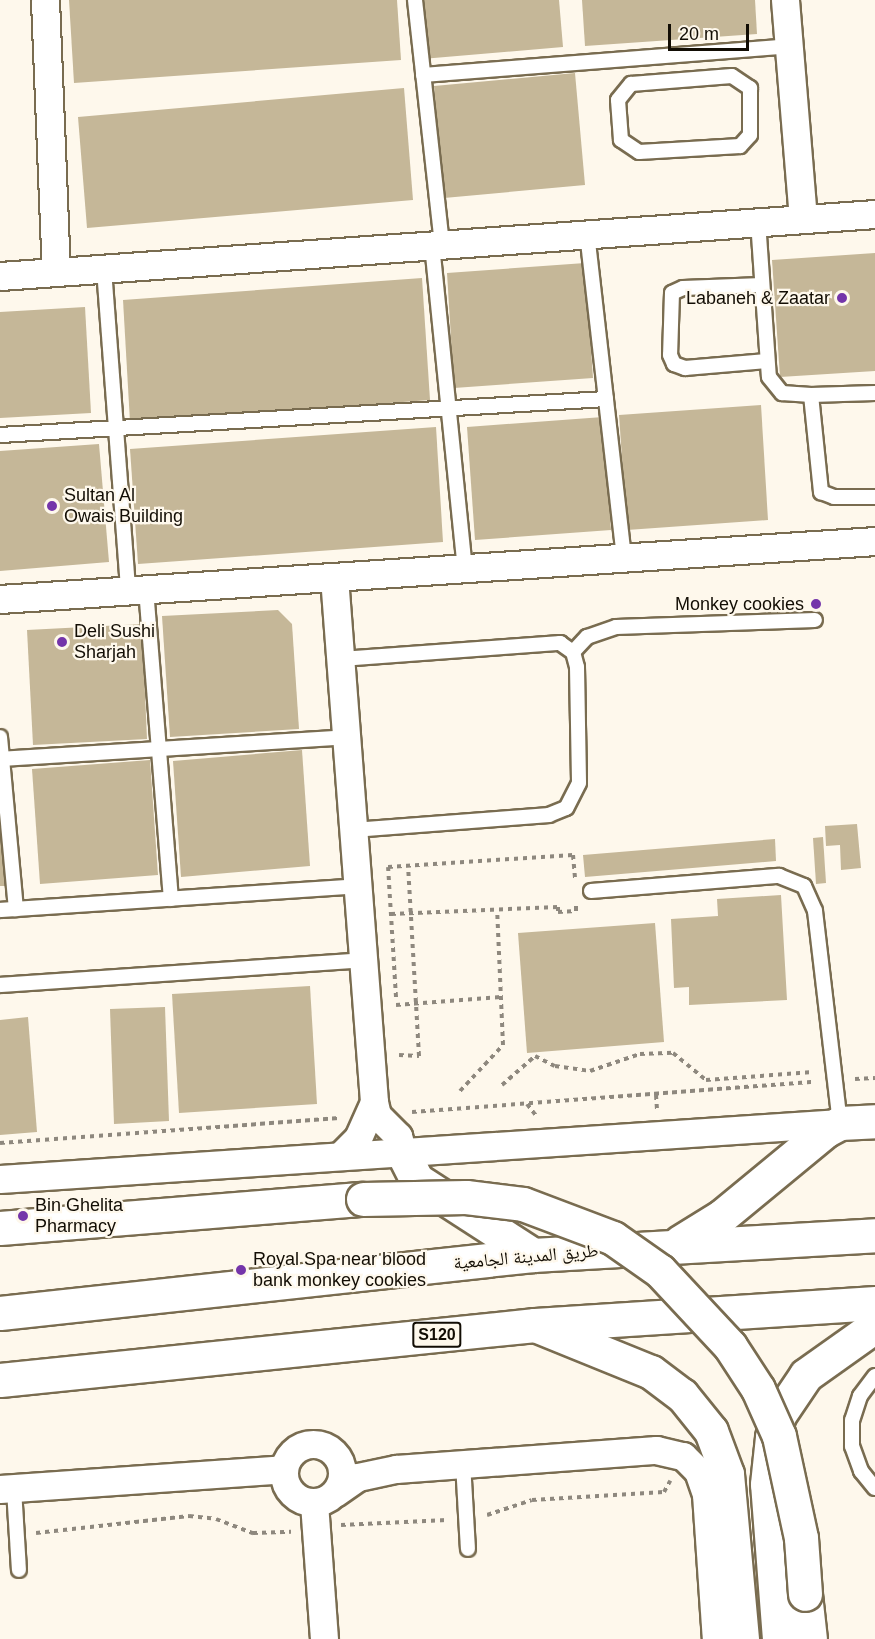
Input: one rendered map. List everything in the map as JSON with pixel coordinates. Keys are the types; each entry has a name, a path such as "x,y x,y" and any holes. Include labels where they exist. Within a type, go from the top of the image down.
{"main road":[{"path":"675,1244 723,1216 797,1151 840,1123 875,1121"},
{"path":"403,1153 417,1180 533,1255"},
{"path":"0,1228 363,1199 466,1197 523,1204 613,1238 660,1271 730,1346 775,1427 792,1487 810,1639"},
{"name":"طريق المدينة الجامعية","path":"0,1313 533,1255 675,1244 875,1235"},
{"name":"S120","path":"0,1380 536,1325 875,1303"},
{"path":"536,1325 651,1372 682,1395 711,1431 727,1474 742,1639"},
{"path":"780,1639 767,1484 772,1437 779,1414 806,1375 875,1326"}],"street":[{"path":"45,0 56,272"},
{"path":"785,0 803,218"},
{"path":"0,276 875,214"},
{"path":"0,599 875,541"},
{"path":"334,577 374,1111 398,1136 403,1153"},
{"path":"340,1156 374,1111"},
{"path":"0,1179 840,1123"},
{"path":"324,1639 324,1498 342,1469 329,1448 313,1444 297,1448 283,1469 290,1493 324,1498 370,1473 463,1463 656,1450 683,1456 698,1471 706,1494 716,1639"},
{"path":"7,1489 283,1469"}],"lane":[{"path":"415,0 449,408 465,568"},
{"path":"423,75 789,46"},
{"path":"721,51 722,77"},
{"path":"722,77 740,77 750,88 750,135 740,146 639,152 621,140 618,100 631,84 722,77"},
{"path":"758,221 767,361 776,389 790,395 875,393"},
{"path":"587,233 624,558"},
{"path":"104,269 117,428 159,750 171,899"},
{"path":"762,285 683,288 672,293 670,355 674,364 685,368 767,361"},
{"path":"811,395 821,492 834,497 875,497"},
{"path":"0,435 606,399"},
{"path":"573,652 596,632 616,627 815,620"},
{"path":"341,659 551,643 573,652"},
{"path":"354,830 549,815 566,808 579,783 577,667 573,652"},
{"path":"0,737 16,909"},
{"path":"1,758 347,737"},
{"path":"591,891 779,876 796,880 814,902 840,1123"},
{"path":"0,910 358,886"},
{"path":"0,985 363,960"},
{"path":"875,1376 860,1396 852,1420 852,1446 861,1471 875,1488"},
{"path":"463,1463 468,1549"},
{"path":"7,1489 19,1570"}],"path":[{"path":"397,1016 388,867 573,855 576,892"},
{"path":"399,1047 400,1057 419,1056 408,866"},
{"path":"391,914 558,907 558,912 576,911 576,902"},
{"path":"460,1091 503,1045 497,910"},
{"path":"396,1005 501,997"},
{"path":"502,1085 535,1056 555,1066 590,1071 640,1054 673,1053 706,1080 836,1075 875,1078"},
{"path":"0,1143 836,1075"},
{"path":"480,1517 532,1500 664,1492 673,1475"},
{"path":"26,1535 189,1516 216,1519 253,1533 296,1532"},
{"path":"336,1527 357,1522 396,1524 456,1519"}],"building":[{"path":"69,0 397,0 401,60 74,83"},
{"path":"417,0 559,0 563,47 422,59"},
{"path":"582,0 755,0 757,34 585,46"},
{"path":"575,73 585,185 444,198 434,86"},
{"path":"404,88 413,200 87,228 78,117"},
{"path":"875,253 875,371 780,377 772,260"},
{"path":"585,263 593,378 454,388 447,273"},
{"path":"422,278 430,400 130,422 123,300"},
{"path":"85,307 91,413 0,418 0,312"},
{"path":"761,405 768,520 627,530 619,415"},
{"path":"603,417 611,530 475,540 467,427"},
{"path":"436,427 443,542 138,564 130,449"},
{"name":"Sultan Al Owais Building","path":"99,444 109,562 0,571 0,451"},
{"path":"278,610 292,624 299,729 170,737 162,616"},
{"path":"142,624 147,739 33,745 27,630"},
{"path":"302,750 310,866 181,877 173,761"},
{"path":"150,760 158,875 40,884 32,769"},
{"path":"0,812 7,886 0,886"},
{"path":"857,824 861,868 841,870 840,845 826,846 825,826"},
{"path":"823,837 826,883 816,884 813,838"},
{"path":"775,839 776,861 585,877 583,855"},
{"path":"781,895 787,1000 689,1005 689,987 674,988 671,919 718,916 717,899"},
{"path":"655,923 664,1042 527,1053 518,933"},
{"path":"310,986 317,1104 179,1113 172,994"},
{"path":"165,1007 169,1121 114,1124 110,1009"},
{"path":"28,1017 37,1132 0,1135 0,1020"}],"place":[{"name":"Labaneh & Zaatar","path":"842,298"},
{"name":"Sultan Al Owais Building","path":"52,506"},
{"name":"Monkey cookies","path":"816,604"},
{"name":"Deli Sushi Sharjah","path":"62,642"},
{"name":"Bin Ghelita Pharmacy","path":"23,1216"},
{"name":"Royal Spa near blood bank monkey cookies","path":"241,1270"}]}
